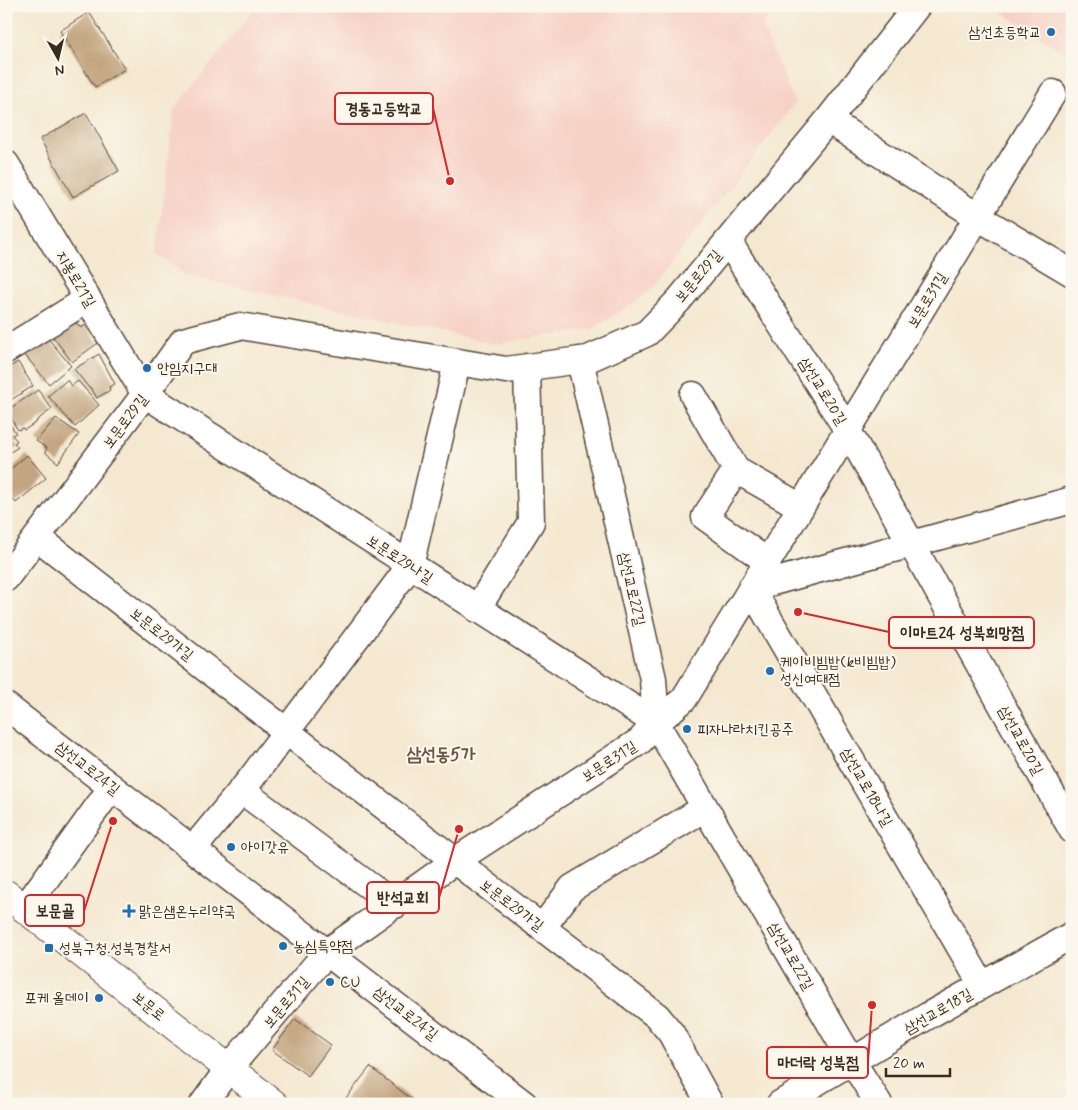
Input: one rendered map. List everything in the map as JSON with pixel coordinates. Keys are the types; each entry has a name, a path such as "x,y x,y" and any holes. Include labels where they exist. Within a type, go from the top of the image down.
{"main road":[{"name":"보문로","path":"16,901 274,1104"}],"street":[{"name":"보문로29길","path":"6,578 183,341 240,326 506,370 588,359 647,333 679,300 828,120 917,6"},
{"name":"보문로31길","path":"203,1104 229,1068 327,952 455,862 640,741 656,723 684,700 1053,93"},
{"path":"828,120 978,217 1072,273"},
{"name":"지봉로21길","path":"6,164 14,195 88,299 145,394"},
{"name":"삼선교로20길","path":"728,241 848,431 1072,830"},
{"path":"6,350 88,299"},
{"name":"삼선교로22길","path":"580,360 653,679 656,723 852,1061 879,1104"},
{"path":"194,849 241,790 410,566 457,363"},
{"path":"477,609 531,522 526,367"},
{"name":"보문로29나길","path":"145,394 656,723"},
{"path":"693,395 736,470 801,508"},
{"path":"736,470 705,517 768,562"},
{"path":"751,588 1072,500"},
{"name":"보문로29가길","path":"37,537 455,862 657,1016 671,1033 710,1104"},
{"name":"삼선교로18나길","path":"751,588 982,985"},
{"name":"삼선교로24길","path":"6,706 524,1104"},
{"name":"보문로","path":"16,901 112,787"},
{"path":"241,790 395,905"},
{"path":"542,928 572,888 705,808"},
{"name":"삼선교로18길","path":"780,1104 982,985 1072,935"}],"shaded area":[{"path":"257,6 778,6 762,27 795,103 649,292 593,329 495,344 187,276 157,254 174,109"},
{"name":"삼선초등학교","path":"991,6 1072,6 1072,57"}],"building":[{"path":"89,12 125,69 95,87 60,31"},
{"path":"86,113 119,171 73,197 40,139"},
{"path":"74,321 81,328 85,325 98,343 72,362 51,334"},
{"path":"47,337 71,366 49,384 24,354"},
{"path":"99,354 115,384 109,387 110,390 97,398 91,388 74,369"},
{"path":"18,362 33,386 6,403 6,373 10,371 8,368"},
{"path":"67,380 71,386 78,381 99,405 75,427 48,396"},
{"path":"38,390 52,409 37,422 24,430 23,428 18,430 6,411"},
{"path":"56,418 79,434 58,463 45,452 47,448 36,441"},
{"path":"6,419 16,433 12,435 17,441 14,443 18,447 6,455"},
{"path":"27,455 46,478 16,503 6,491 6,473"},
{"path":"295,1019 331,1045 308,1076 272,1050"},
{"path":"370,1067 418,1104 345,1104 343,1102"}],"place":[{"name":"삼선초등학교","path":"1051,32"},
{"name":"경동고등학교","path":"450,181"},
{"name":"안임지구대","path":"147,368"},
{"name":"이마트24 성북희망점","path":"798,612"},
{"name":"케이비빔밥(k비빔밥) 성신여대점","path":"770,671"},
{"name":"피자나라치킨공주","path":"687,729"},
{"name":"보문골","path":"113,821"},
{"name":"반석교회","path":"459,829"},
{"name":"아이갓유","path":"231,847"},
{"name":"맑은샘온누리약국","path":"129,911"},
{"name":"농심특약점","path":"283,946"},
{"name":"성북구청.성북경찰서","path":"49,948"},
{"name":"CU","path":"330,982"},
{"name":"포케 올데이","path":"99,998"},
{"name":"마더락 성북점","path":"872,1005"}],"district":[{"name":"삼선동5가","path":"441,754"}]}
